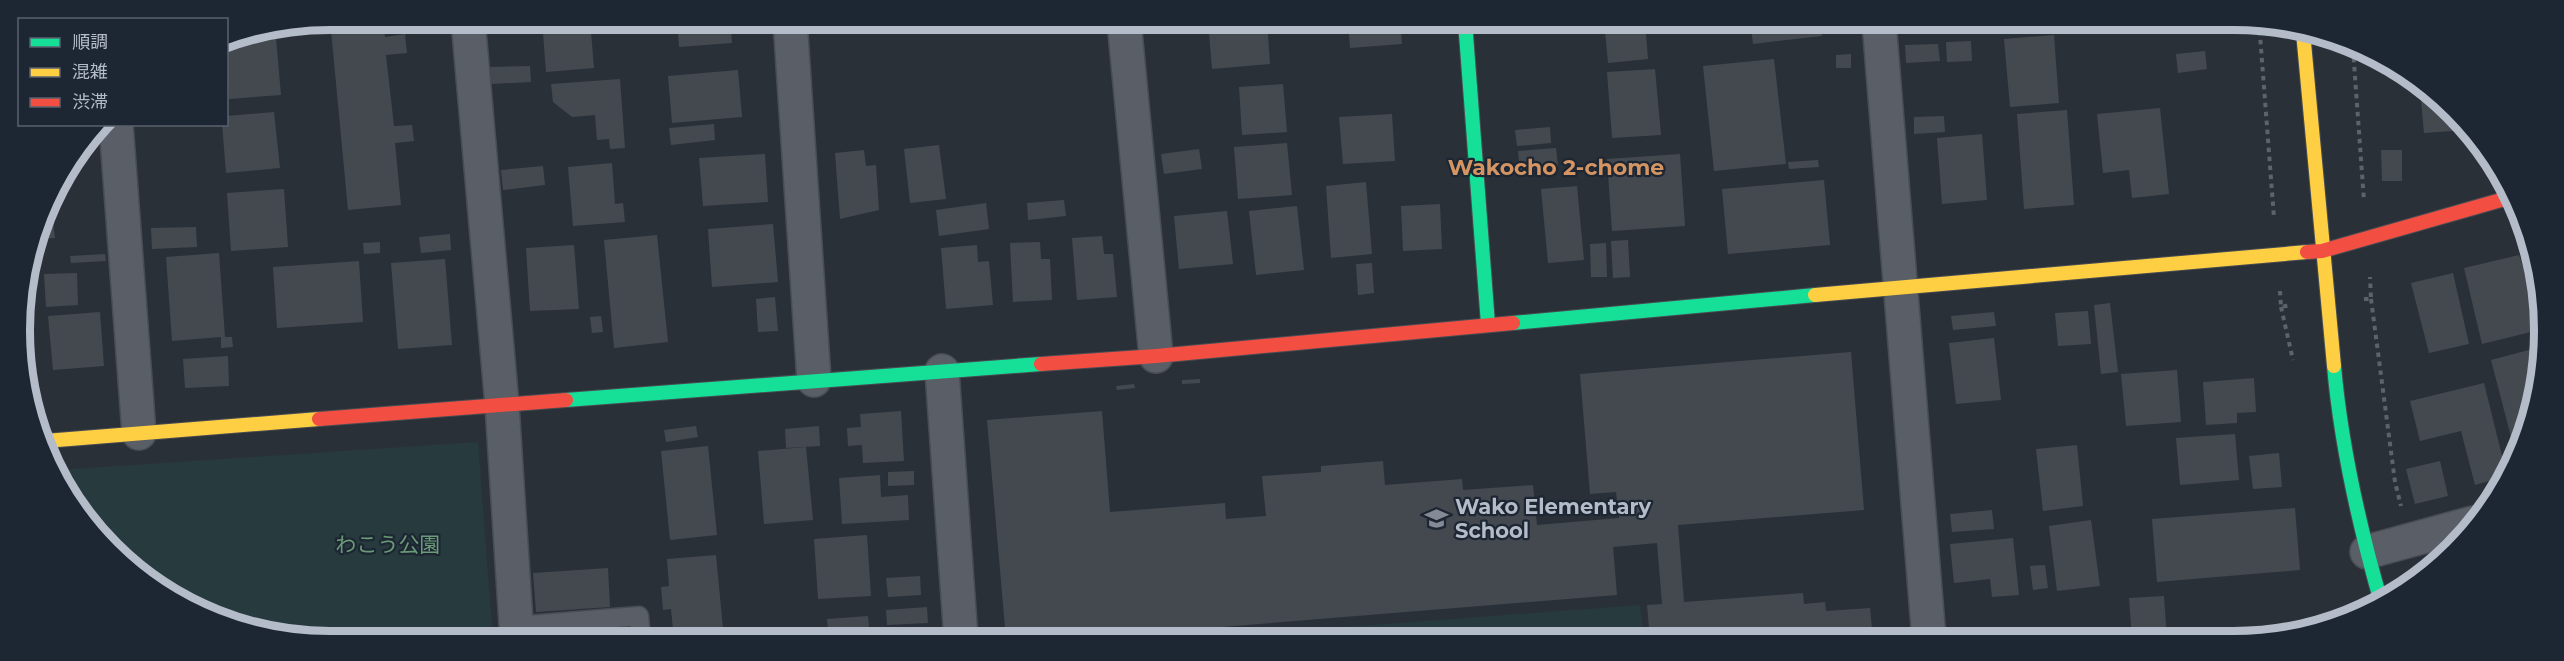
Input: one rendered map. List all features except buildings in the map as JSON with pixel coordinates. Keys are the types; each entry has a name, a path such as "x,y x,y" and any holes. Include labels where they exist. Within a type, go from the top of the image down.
{"street":[{"path":"469,30 502,405 516,631"},
{"path":"791,30 814,380"},
{"path":"1125,30 1156,356"},
{"path":"1466,30 1488,324"},
{"path":"1880,30 1928,631"},
{"path":"2304,38 2338,414 2367,552 2379,594"},
{"path":"116,126 139,433"},
{"path":"51,440 814,380 1156,356 1488,324 2322,251 2504,199"},
{"path":"942,371 959,631"},
{"path":"2367,552 2461,526"}],"lane":[{"path":"524,631 639,616 640,631"}],"path":[{"path":"2260,32 2281,307 2326,300 2371,299"},
{"path":"2353,55 2371,299 2395,482 2410,540"}],"green space":[{"name":"わこう公園","path":"478,442 492,631 311,630 272,625 234,615 180,591 132,556 92,513 64,470"},
{"path":"1640,605 1643,631 1291,631"}],"traffic: fast":[{"path":"1466,30 1488,324"},
{"path":"1513,323 1815,295"},
{"path":"566,400 1041,364"},
{"path":"2334,366 2341,426 2352,485 2379,594"}],"traffic: slow":[{"path":"2304,38 2334,366"},
{"path":"1815,295 2307,252"},
{"path":"51,440 319,419"}],"traffic: jam":[{"path":"2307,252 2322,251 2504,199"},
{"path":"1041,364 1156,356 1513,323"},
{"path":"319,419 566,400"}],"place":[{"name":"Wako Elementary School","path":"1437,518"}],"district":[{"name":"Wakocho 2-chome","path":"1556,167"}]}
